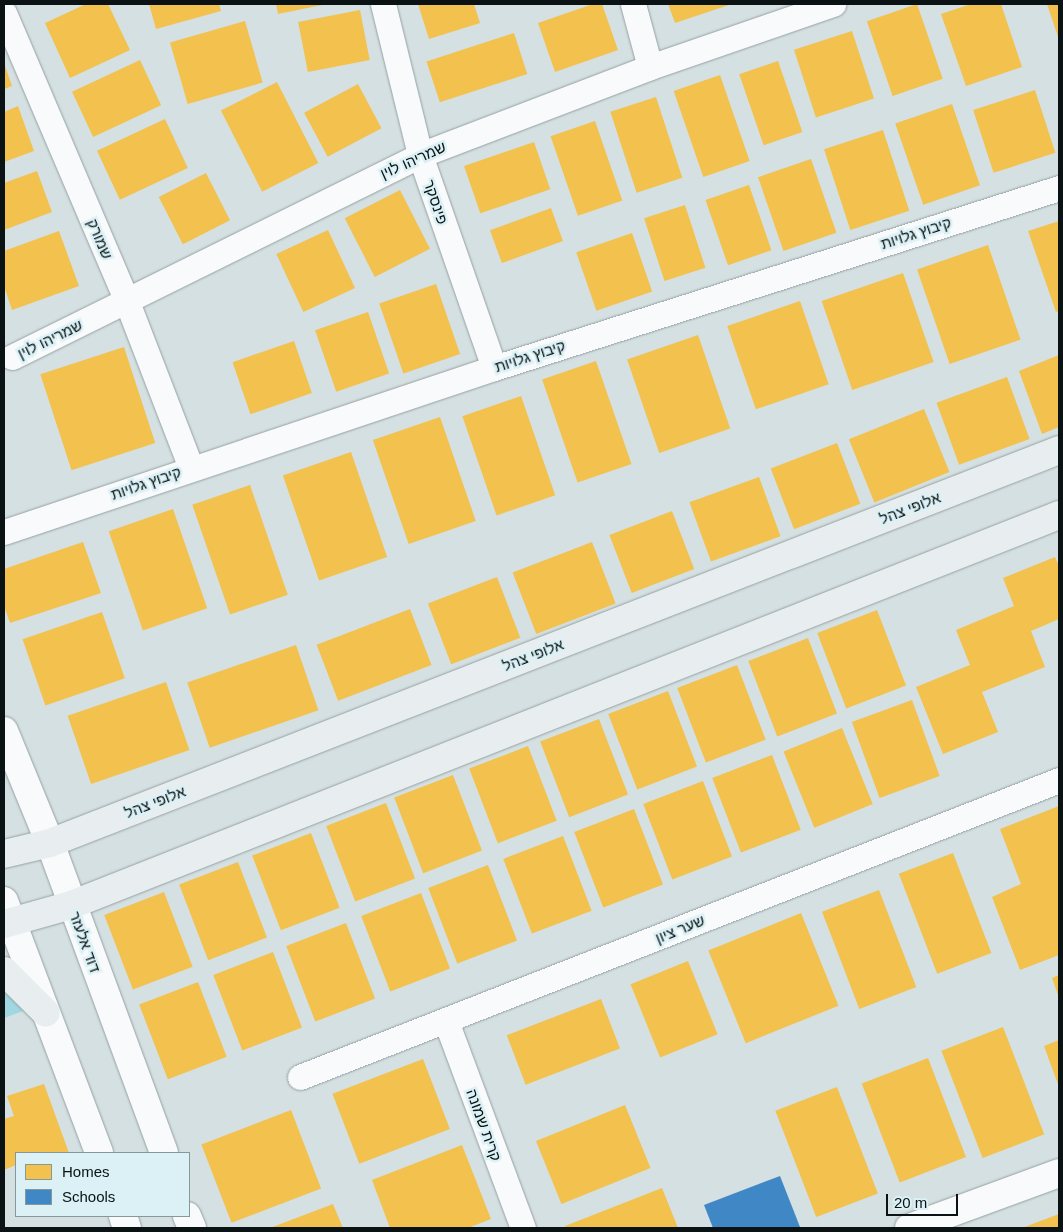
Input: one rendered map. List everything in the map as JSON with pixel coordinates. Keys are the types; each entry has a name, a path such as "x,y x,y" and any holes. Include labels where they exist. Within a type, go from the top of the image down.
{"main road":[{"name":"אלופי צהל","path":"4,854 50,843 1059,450"},
{"path":"7,916 71,906 1059,515"},
{"path":"4,971 46,1013"}],"street":[{"name":"פינסקר","path":"383,4 420,155 494,368"},
{"path":"633,4 650,67"},
{"name":"שמריהו לוין","path":"12,357 127,302 420,155 650,67 833,4"},
{"name":"שמורק","path":"4,13 127,302 191,468"},
{"name":"קיבוץ גלויות","path":"4,532 494,368 1059,188"},
{"name":"דוד אלעזר","path":"4,731 50,843 71,906 164,1152"},
{"name":"שער ציון","path":"300,1077 1059,780"},
{"path":"7,916 99,1152"},
{"name":"קרית שמונה","path":"446,1021 523,1228"},
{"path":"909,1228 1059,1173"}],"shaded area":[{"path":"4,981 34,1007 4,1018"}],"building: Homes":[{"path":"86,4 108,4 130,50 70,78 45,23"},
{"path":"149,4 219,4 221,11 156,29"},
{"path":"276,4 322,4 322,5 278,14"},
{"path":"418,4 474,4 480,23 429,39"},
{"path":"593,4 602,4 618,50 555,72 538,23"},
{"path":"668,4 732,4 675,23"},
{"path":"917,4 943,79 893,96 867,21"},
{"path":"971,4 1001,4 1022,67 966,86 941,14"},
{"path":"1047,4 1059,4 1059,40"},
{"path":"360,10 370,60 308,72 298,22"},
{"path":"245,21 263,83 188,104 170,42"},
{"path":"852,31 874,99 816,117 794,50"},
{"path":"514,33 527,74 440,102 427,61"},
{"path":"140,60 161,105 93,137 72,92"},
{"path":"778,61 802,132 764,145 739,74"},
{"path":"4,63 12,86 4,89"},
{"path":"720,75 750,161 703,177 674,91"},
{"path":"277,82 318,163 262,192 221,111"},
{"path":"358,84 381,128 328,157 304,113"},
{"path":"1035,90 1055,153 994,173 973,110"},
{"path":"656,97 682,178 637,193 610,112"},
{"path":"952,104 980,185 923,205 895,124"},
{"path":"18,106 34,151 4,162 4,112"},
{"path":"165,119 188,168 120,200 97,151"},
{"path":"595,121 622,200 578,216 551,136"},
{"path":"883,130 909,211 850,230 824,149"},
{"path":"534,142 550,189 480,213 464,166"},
{"path":"811,159 836,233 783,251 758,177"},
{"path":"37,171 52,212 4,230 4,183"},
{"path":"206,173 230,220 183,244 159,197"},
{"path":"749,185 771,250 728,265 706,200"},
{"path":"400,190 430,249 375,277 345,218"},
{"path":"685,205 705,268 664,281 644,218"},
{"path":"551,208 563,241 502,263 490,230"},
{"path":"1059,221 1059,311 1056,312 1028,231"},
{"path":"328,230 355,288 303,312 276,254"},
{"path":"59,231 79,286 12,310 4,286 4,251"},
{"path":"632,233 652,292 596,311 576,252"},
{"path":"988,245 1021,340 950,364 917,269"},
{"path":"903,273 934,362 852,390 822,301"},
{"path":"436,284 460,354 403,374 379,304"},
{"path":"800,301 829,384 756,409 727,326"},
{"path":"368,312 389,373 336,392 315,330"},
{"path":"698,335 730,429 659,453 627,359"},
{"path":"294,341 312,393 250,414 233,362"},
{"path":"124,347 155,443 72,470 40,374"},
{"path":"1059,355 1059,427 1042,434 1019,371"},
{"path":"596,361 631,464 578,483 542,380"},
{"path":"1007,377 1030,439 959,465 937,403"},
{"path":"521,396 555,495 497,515 462,416"},
{"path":"924,409 949,472 874,502 849,439"},
{"path":"440,417 476,521 409,544 373,440"},
{"path":"837,443 860,504 794,529 771,468"},
{"path":"351,452 387,557 319,580 283,475"},
{"path":"759,477 781,536 711,562 689,502"},
{"path":"250,485 288,595 230,615 192,505"},
{"path":"173,509 207,608 143,630 109,531"},
{"path":"672,511 694,569 632,593 609,535"},
{"path":"83,542 101,593 10,623 4,606 4,569"},
{"path":"592,542 616,604 536,634 513,572"},
{"path":"1055,557 1059,566 1059,619 1031,631 1045,667 982,692 998,732 943,754 916,687 970,665 956,630 1014,606 1003,578"},
{"path":"497,577 520,638 451,664 428,604"},
{"path":"410,609 432,665 338,701 317,645"},
{"path":"877,610 906,686 846,709 817,633"},
{"path":"102,612 125,678 45,706 23,639"},
{"path":"808,638 837,714 777,737 748,661"},
{"path":"296,645 318,710 210,748 187,682"},
{"path":"737,665 766,740 706,763 677,688"},
{"path":"166,682 189,750 91,784 68,716"},
{"path":"668,691 697,767 637,790 608,714"},
{"path":"912,700 940,776 880,798 852,722"},
{"path":"599,719 628,795 569,817 540,742"},
{"path":"842,728 873,804 814,828 784,752"},
{"path":"528,746 557,821 498,843 469,769"},
{"path":"772,755 801,830 741,853 712,778"},
{"path":"453,775 482,851 423,873 394,798"},
{"path":"703,781 732,857 672,880 643,804"},
{"path":"386,803 415,879 355,902 326,826"},
{"path":"1059,806 1059,955 1020,970 992,897 1021,884 1000,829"},
{"path":"634,809 663,885 603,908 574,832"},
{"path":"311,833 340,908 281,930 252,856"},
{"path":"563,836 592,911 532,934 503,859"},
{"path":"953,853 991,953 937,974 899,874"},
{"path":"238,862 267,938 208,960 179,885"},
{"path":"488,865 517,941 457,964 428,888"},
{"path":"879,890 916,987 859,1009 822,912"},
{"path":"164,892 193,967 133,990 104,915"},
{"path":"421,893 450,969 390,992 361,916"},
{"path":"801,913 838,1006 746,1043 708,950"},
{"path":"346,923 375,999 315,1022 286,946"},
{"path":"273,952 302,1028 242,1051 213,975"},
{"path":"688,961 718,1034 660,1057 631,984"},
{"path":"1059,975 1059,998 1052,978"},
{"path":"198,982 227,1057 168,1079 139,1005"},
{"path":"601,999 620,1048 526,1085 507,1035"},
{"path":"1003,1027 1044,1134 983,1158 941,1051"},
{"path":"1059,1040 1059,1087 1044,1046"},
{"path":"928,1058 966,1157 900,1182 862,1083"},
{"path":"423,1059 450,1129 359,1164 332,1094"},
{"path":"44,1084 69,1152 15,1152 15,1165 4,1170 4,1119 14,1116 7,1096"},
{"path":"837,1087 878,1193 816,1217 775,1111"},
{"path":"625,1105 650,1168 561,1204 536,1141"},
{"path":"291,1110 321,1188 231,1223 201,1144"},
{"path":"462,1145 491,1219 468,1228 390,1228 372,1180"},
{"path":"662,1188 678,1228 566,1228 565,1226"},
{"path":"333,1204 343,1228 270,1228"},
{"path":"1059,1214 1059,1228 1022,1228"}],"building: Schools":[{"path":"780,1176 800,1227 713,1228 704,1205"}]}
